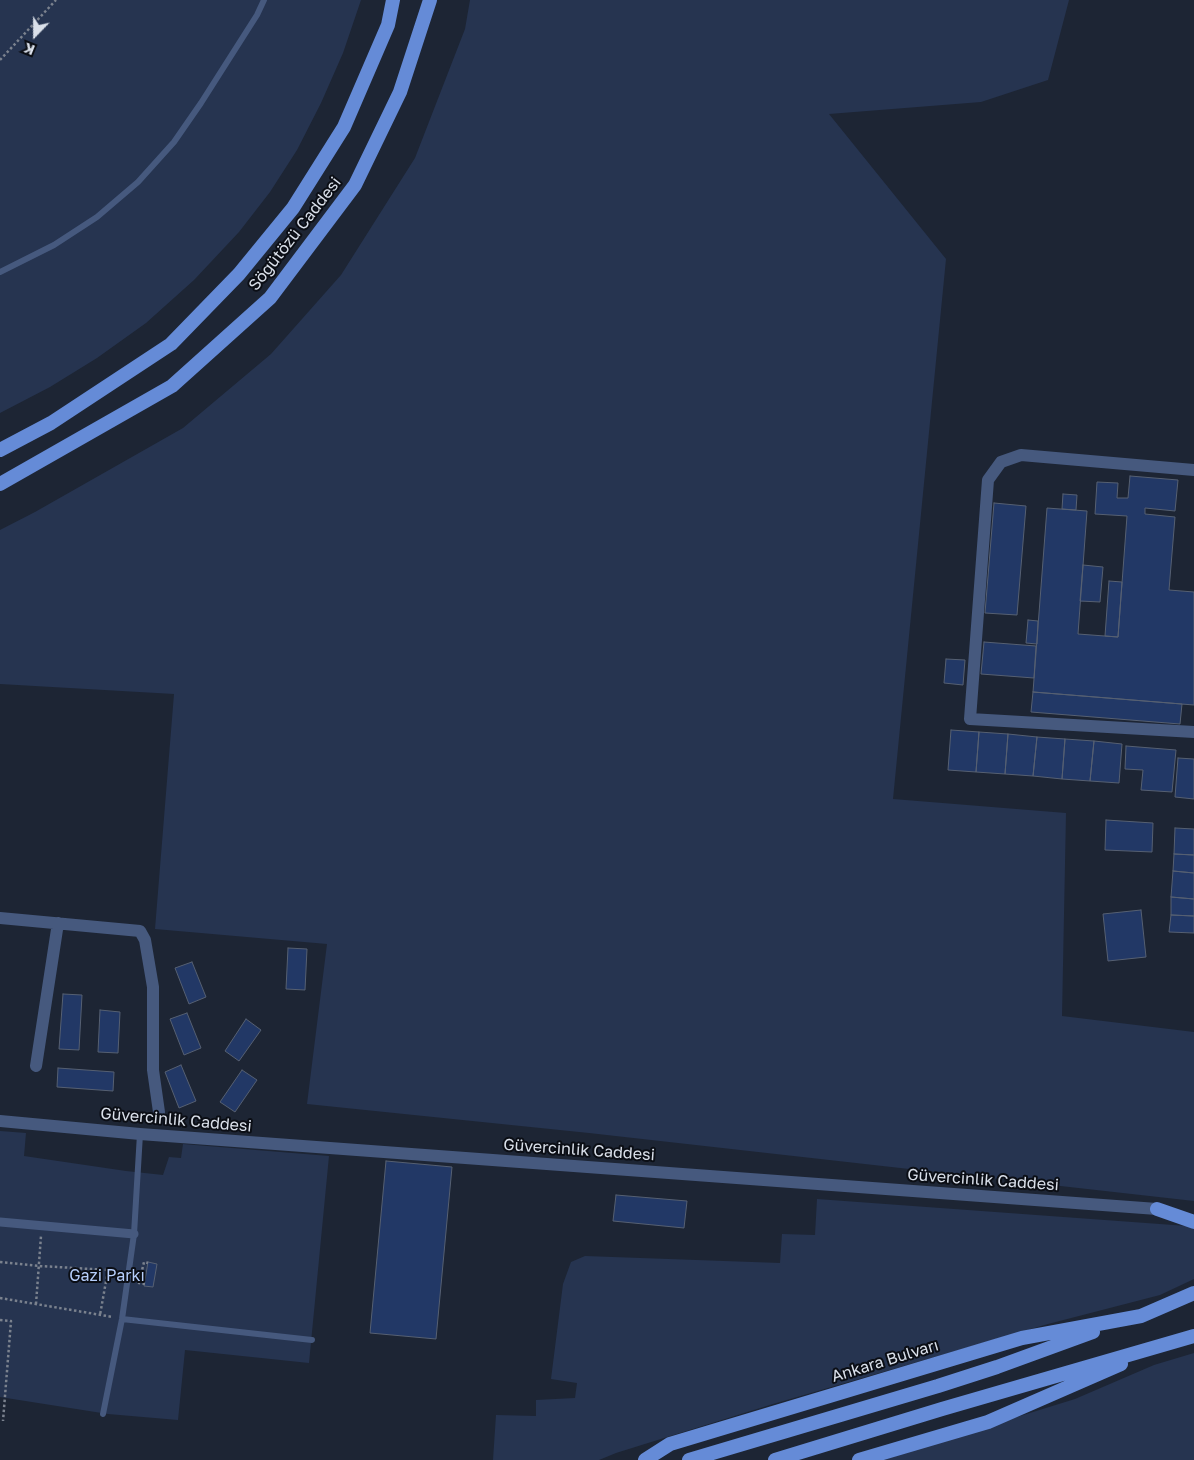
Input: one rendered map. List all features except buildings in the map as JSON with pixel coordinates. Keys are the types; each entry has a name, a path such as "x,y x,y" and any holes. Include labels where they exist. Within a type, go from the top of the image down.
{"main road":[{"name":"Söğütözü Caddesi","path":"0,450 52,424 171,344 239,274 293,208 344,127 388,25 394,0"},
{"name":"Söğütözü Caddesi","path":"0,484 172,386 270,298 355,184 400,92 430,0"},
{"path":"1157,1209 1194,1212"},
{"path":"1157,1209 1194,1222"},
{"path":"1141,1316 1194,1293"},
{"name":"Ankara Bulvarı","path":"689,1460 938,1386 1141,1316 1194,1300"},
{"name":"Ankara Bulvarı","path":"645,1460 670,1444 1022,1338 1141,1316"},
{"path":"775,1460 942,1409 1194,1336"},
{"path":"859,1460 988,1422 1176,1341"}],"street":[{"path":"1194,470 1021,455 1000,462 988,480 970,719 1194,732"},
{"name":"Güvercinlik Caddesi","path":"0,918 140,931 145,940 153,987 153,1070 159,1112"},
{"path":"36,1066 58,923"},
{"name":"Güvercinlik Caddesi","path":"0,1121 140,1134 1157,1209"},
{"path":"0,1222 134,1234"}],"lane":[{"path":"0,272 54,245 97,216 138,182 174,142 196,111 239,45 264,0"},
{"path":"103,1414 122,1319 134,1234 140,1134"},
{"path":"122,1319 312,1340"}],"path":[{"path":"0,60 56,0"},
{"path":"36,1304 42,1225"},
{"path":"0,1262 108,1270 100,1315"},
{"path":"145,1284 140,1283 144,1262 148,1263"},
{"path":"0,1298 122,1319"},
{"path":"0,1320 11,1321 3,1422"}],"green space":[{"path":"0,0 361,0 343,53 321,103 297,150 270,192 239,232 194,280 146,323 97,358 50,387 0,413"},
{"path":"470,0 1069,0 1048,80 981,102 829,114 946,259 893,799 1066,813 1062,1016 1194,1032 1194,1201 589,1133 307,1104 327,944 155,929 174,694 0,684 0,530 183,428 271,354 341,275 415,158 465,29"},
{"name":"Gazi Parkı","path":"0,1131 26,1133 24,1156 163,1175 169,1157 181,1158 183,1144 329,1156 309,1363 185,1350 178,1420 108,1414 0,1397"},
{"path":"817,1199 1187,1226 1194,1229 1194,1279 1160,1295 1048,1324 773,1404 599,1460 493,1460 496,1415 536,1416 536,1400 575,1398 577,1383 551,1379 563,1284 571,1262 585,1256 780,1263 782,1234 815,1235"},
{"path":"1194,1353 1194,1460 878,1460 1075,1399 1154,1365"}]}
